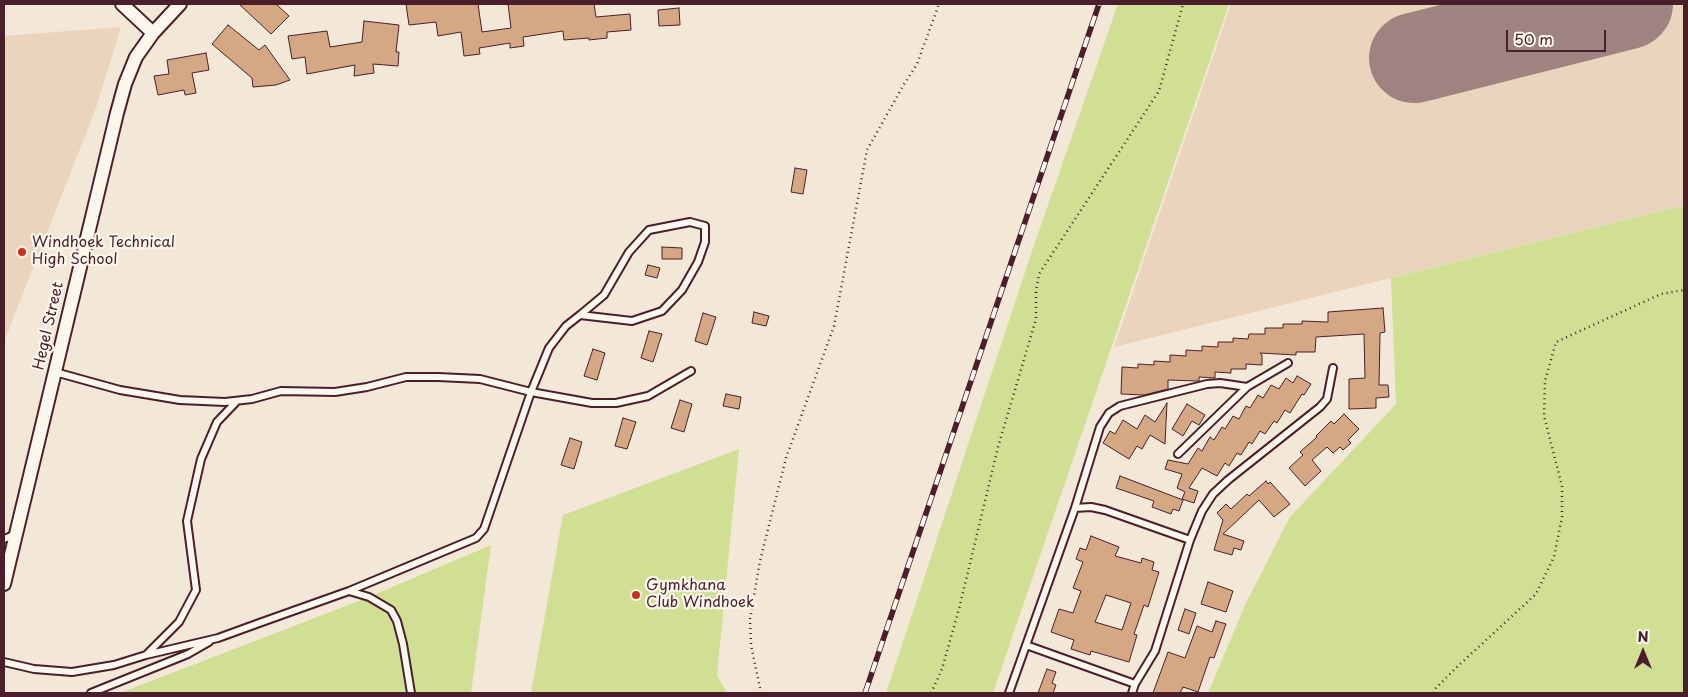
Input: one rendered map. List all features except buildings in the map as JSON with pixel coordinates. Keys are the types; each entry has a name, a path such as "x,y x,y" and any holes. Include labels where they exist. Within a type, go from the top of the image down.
{"street":[{"path":"122,4 153,33"},
{"name":"Hegel Street","path":"4,584 125,84 136,57 153,33 180,4"}],"lane":[{"path":"4,662 34,669 72,672 114,665 146,655 218,638 350,590 476,538 484,529 531,392 549,348 566,326 604,295 629,252 649,230 690,222 705,226 705,242 698,262 682,290 662,311 632,321 580,315"},
{"path":"1178,454 1247,387 1288,363"},
{"path":"1132,693 1135,684 1155,651 1190,540 1202,511 1213,494 1320,407 1327,399 1331,386 1332,368"},
{"path":"55,372 120,390 180,400 225,402 252,399 282,391 335,392 367,388 406,377 480,379 531,392 592,403 616,403 648,396 691,371"},
{"path":"1009,693 1075,508 1100,426 1108,413 1116,408 1206,384 1220,383 1247,387"},
{"path":"146,655 179,622 196,590 187,521 201,459 217,422 237,401"},
{"path":"1075,508 1091,507 1105,510 1190,540"},
{"path":"4,539 17,534"},
{"path":"350,590 369,597 391,610 397,621 403,644 411,693"},
{"path":"91,693 188,654 218,638"},
{"path":"1026,645 1135,684"}],"path":[{"path":"761,693 751,645 750,619 760,561 781,477 786,458 834,326 867,150 917,64 939,4"},
{"path":"931,693 942,669 959,609 998,447 1036,320 1036,292 1040,274 1159,91 1183,4"},
{"path":"1433,693 1459,665 1536,594 1554,557 1562,517 1562,486 1544,416 1546,381 1556,342 1661,294 1684,290"}],"shaded area":[{"path":"1231,4 1684,4 1684,205 1114,347"},
{"name":"Windhoek Technical High School","path":"121,27 96,108 4,342 4,36"}],"green space":[{"path":"1118,4 1229,4 993,693 886,693 1032,251"},
{"path":"1684,205 1684,693 1208,693 1246,603 1290,517 1396,404 1391,278"},
{"name":"Gymkhana Club Windhoek","path":"739,449 717,675 727,693 531,693 563,515"},
{"path":"491,545 471,693 120,693 369,597"}],"runway":[{"path":"1414,58 1628,4"}],"railway":[{"path":"865,693 1099,4"}],"place":[{"name":"Windhoek Technical High School","path":"22,252"},
{"name":"Gymkhana Club Windhoek","path":"636,595"}]}
